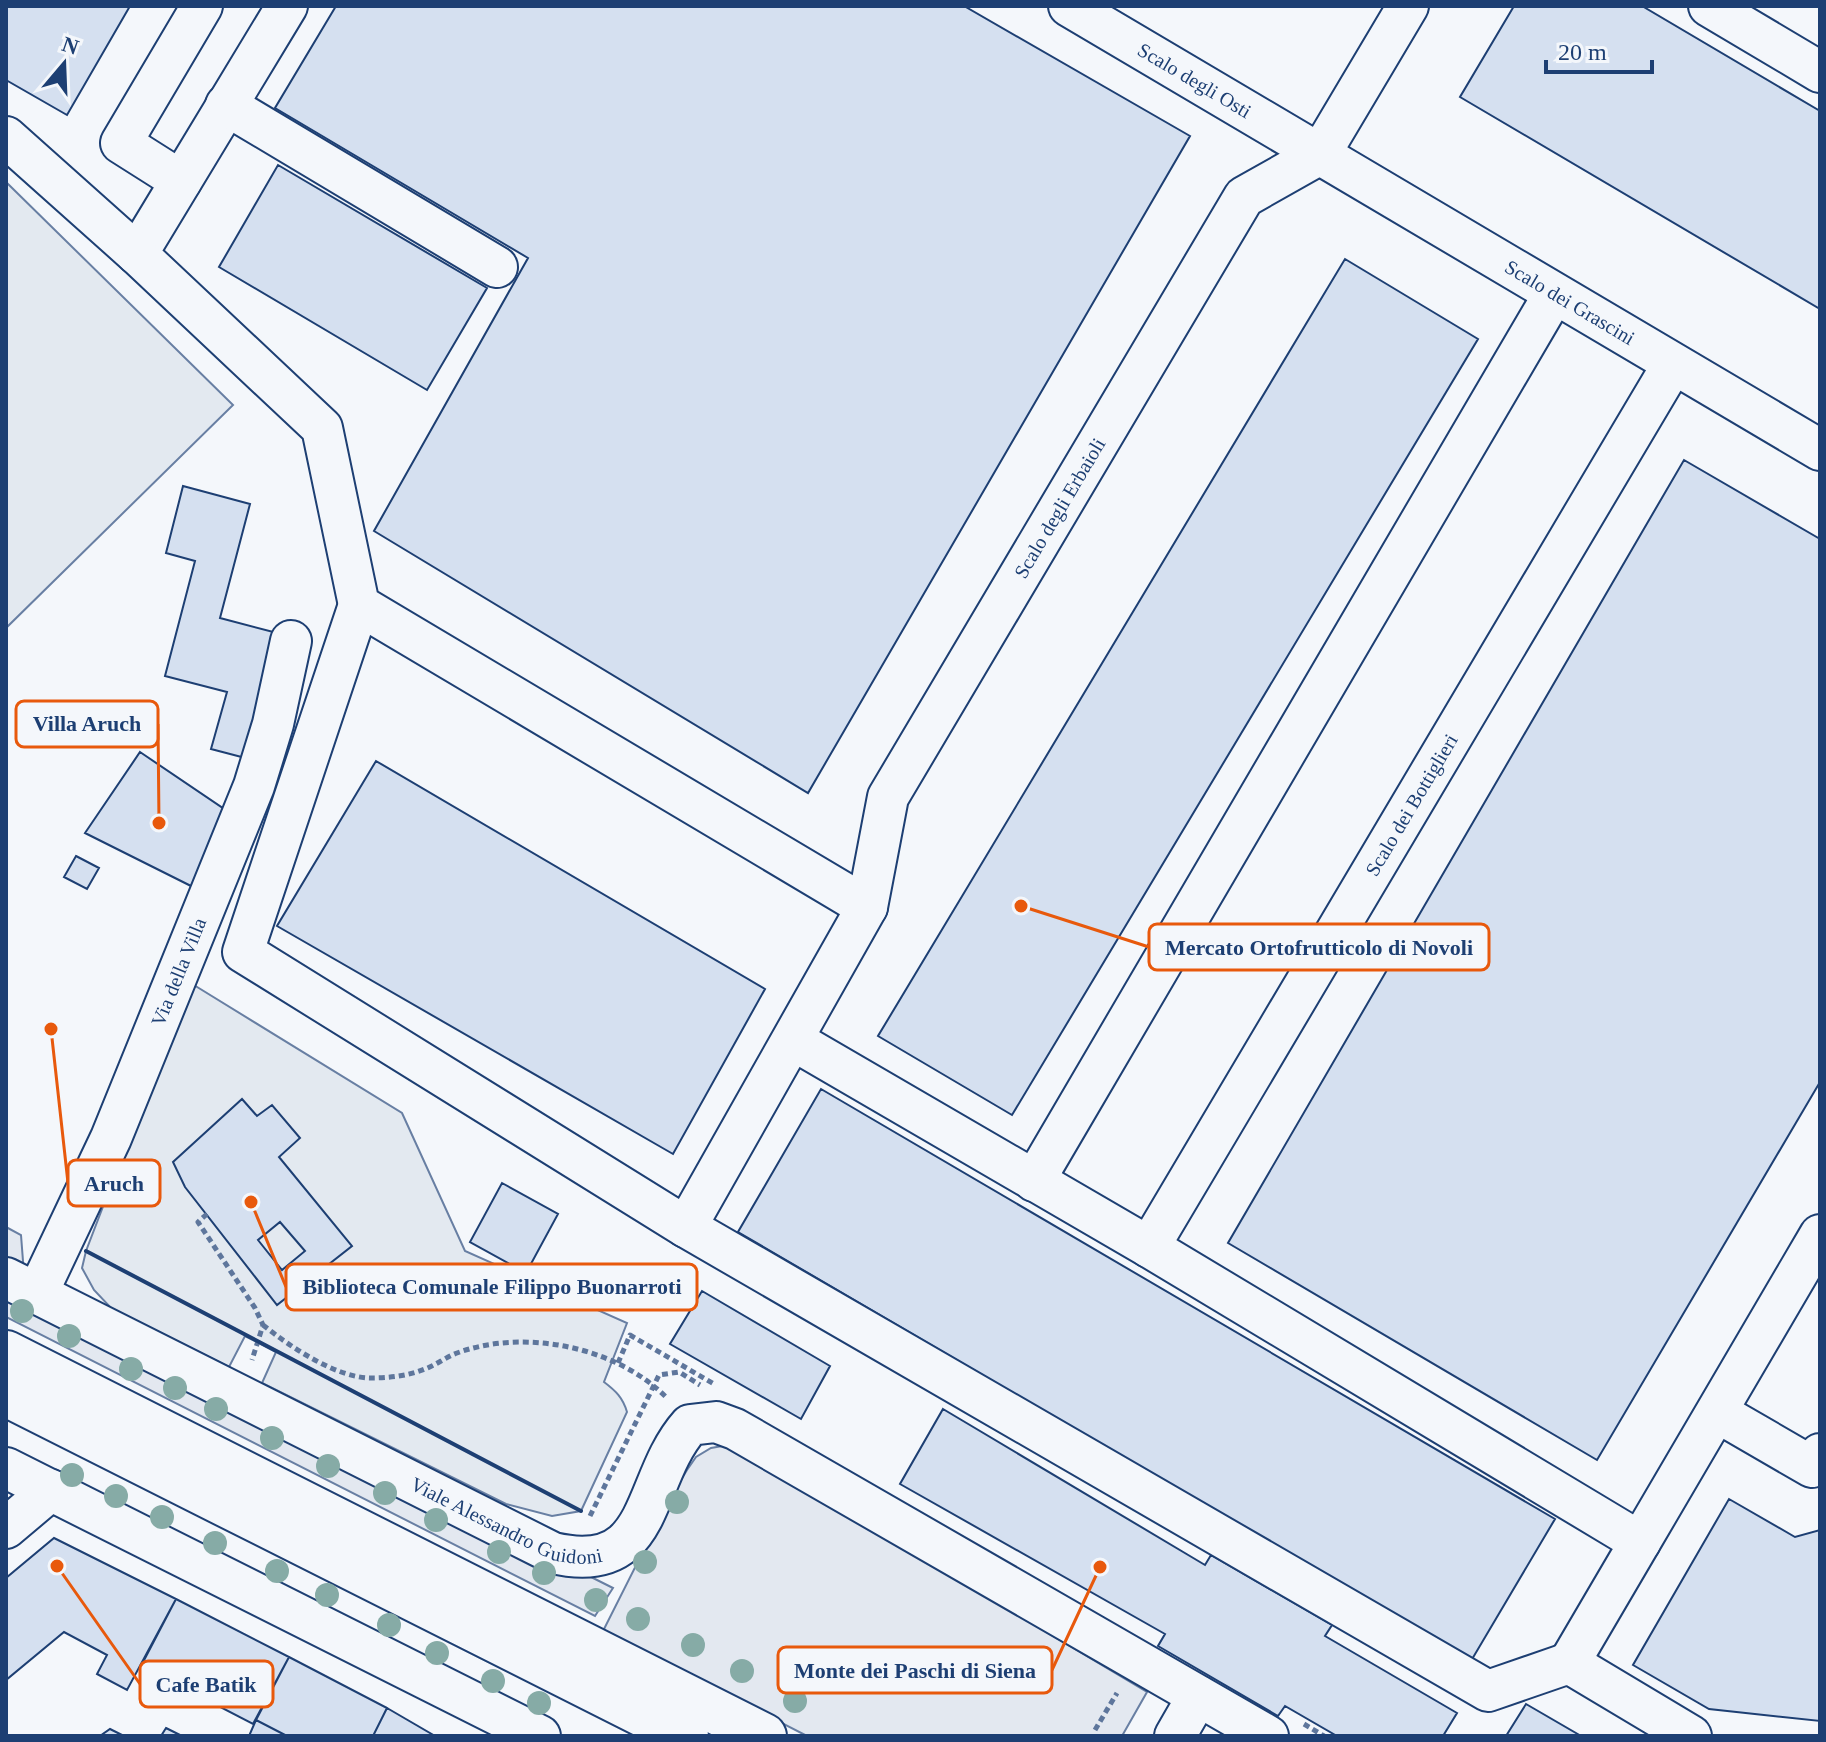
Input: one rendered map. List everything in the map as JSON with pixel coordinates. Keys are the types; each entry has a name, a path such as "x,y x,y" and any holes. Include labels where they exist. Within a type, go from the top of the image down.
{"main road":[{"path":"6,1353 764,1736"},
{"path":"6,1394 686,1736"}],"street":[{"path":"181,181 121,143 202,6"},
{"path":"137,254 287,6"},
{"name":"Scalo degli Osti","path":"1069,6 1320,154"},
{"path":"1320,154 1408,6"},
{"path":"1709,6 1820,72"},
{"path":"226,105 497,267"},
{"path":"6,137 137,254 322,428 359,605 243,952 686,1227 1488,1691 1569,1663 1820,1235"},
{"name":"Scalo dei Grascini","path":"1320,154 1820,450"},
{"name":"Scalo degli Erbaioli","path":"686,1227 867,907 888,797 1244,197 1320,154"},
{"path":"1034,1181 1554,294"},
{"name":"Scalo dei Bottiglieri","path":"1149,1247 1673,364"},
{"path":"359,605 867,907"},
{"name":"Via della Villa","path":"22,1286 111,1138 254,786 273,724 291,641"},
{"path":"793,1040 1149,1247 1640,1542"},
{"name":"Viale Alessandro Guidoni","path":"22,1286 553,1553 576,1558 608,1554 618,1550 631,1538 678,1439 690,1425"},
{"path":"1717,1412 1812,1467 1820,1454"},
{"path":"690,1425 716,1422 735,1429 1268,1736"},
{"path":"6,1468 540,1736"},
{"path":"6,1528 51,1490"},
{"path":"1569,1663 1691,1736"},
{"path":"1175,1736 1198,1696"}],"path":[{"path":"207,1214 198,1222 263,1325 303,1355 367,1379 426,1369 455,1354 487,1344 520,1343 595,1354 627,1367 655,1385 690,1425"},
{"path":"235,1394 254,1357 263,1325"},
{"path":"1095,1730 1122,1686"}],"shaded area":[{"path":"6,182 233,405 6,628"},
{"path":"189,982 402,1113 465,1251 627,1323 604,1382 618,1395 627,1412 581,1511 552,1516 506,1504 262,1383 276,1352 245,1336 229,1367 111,1308 94,1290 82,1268 86,1251"},
{"path":"6,1227 21,1235 24,1274 6,1265"},
{"path":"6,1284 613,1588 595,1616 6,1317"},
{"path":"728,1445 743,1451 1147,1692 1122,1736 807,1736 603,1631 687,1470 696,1457 711,1448"}],"building":[{"path":"6,6 130,6 67,115 6,80"},
{"path":"336,6 964,6 1190,136 808,793 374,531 528,258 275,108"},
{"path":"1514,6 1642,6 1820,111 1820,309 1460,97"},
{"path":"278,165 487,288 427,390 219,267"},
{"path":"1345,259 1478,339 1012,1115 878,1036"},
{"path":"1684,460 1820,539 1820,1082 1597,1460 1228,1243"},
{"path":"183,486 250,504 220,618 281,634 253,760 211,749 227,692 165,676 195,561 166,553"},
{"path":"140,752 230,813 199,890 85,833"},
{"path":"376,761 765,989 673,1154 277,926"},
{"path":"76,856 99,868 87,889 64,877"},
{"path":"821,1089 1555,1519 1471,1661 738,1232"},
{"path":"242,1099 257,1116 272,1105 300,1138 279,1157 352,1246 277,1305 185,1187 173,1162","holes":["280,1222 305,1251 282,1270 258,1240"]},
{"path":"502,1183 558,1214 526,1273 470,1242"},
{"path":"702,1291 830,1366 801,1419 670,1344"},
{"path":"943,1409 1205,1565 1211,1555 1332,1625 1325,1636 1457,1713 1443,1736 1337,1736 1285,1706 1278,1716 1158,1646 1165,1634 900,1484"},
{"path":"1729,1499 1795,1537 1820,1530 1820,1721 1709,1709 1633,1665"},
{"path":"54,1538 176,1599 127,1690 97,1674 107,1655 64,1632 6,1680 6,1578"},
{"path":"176,1599 289,1657 253,1724 141,1666"},
{"path":"289,1657 387,1708 373,1736 287,1736 256,1720"},
{"path":"1526,1704 1581,1736 1506,1736"},
{"path":"387,1708 435,1736 373,1736"},
{"path":"256,1720 287,1736 249,1736"},
{"path":"166,1728 182,1736 161,1736"},
{"path":"110,1729 124,1736 100,1736"}],"wall":[{"path":"86,1251 581,1511"}],"place":[{"name":"Villa Aruch","path":"159,823"},
{"name":"Mercato Ortofrutticolo di Novoli","path":"1021,906"},
{"name":"Aruch","path":"51,1029"},
{"name":"Biblioteca Comunale Filippo Buonarroti","path":"251,1202"},
{"name":"Cafe Batik","path":"57,1566"},
{"name":"Monte dei Paschi di Siena","path":"1100,1567"}]}
